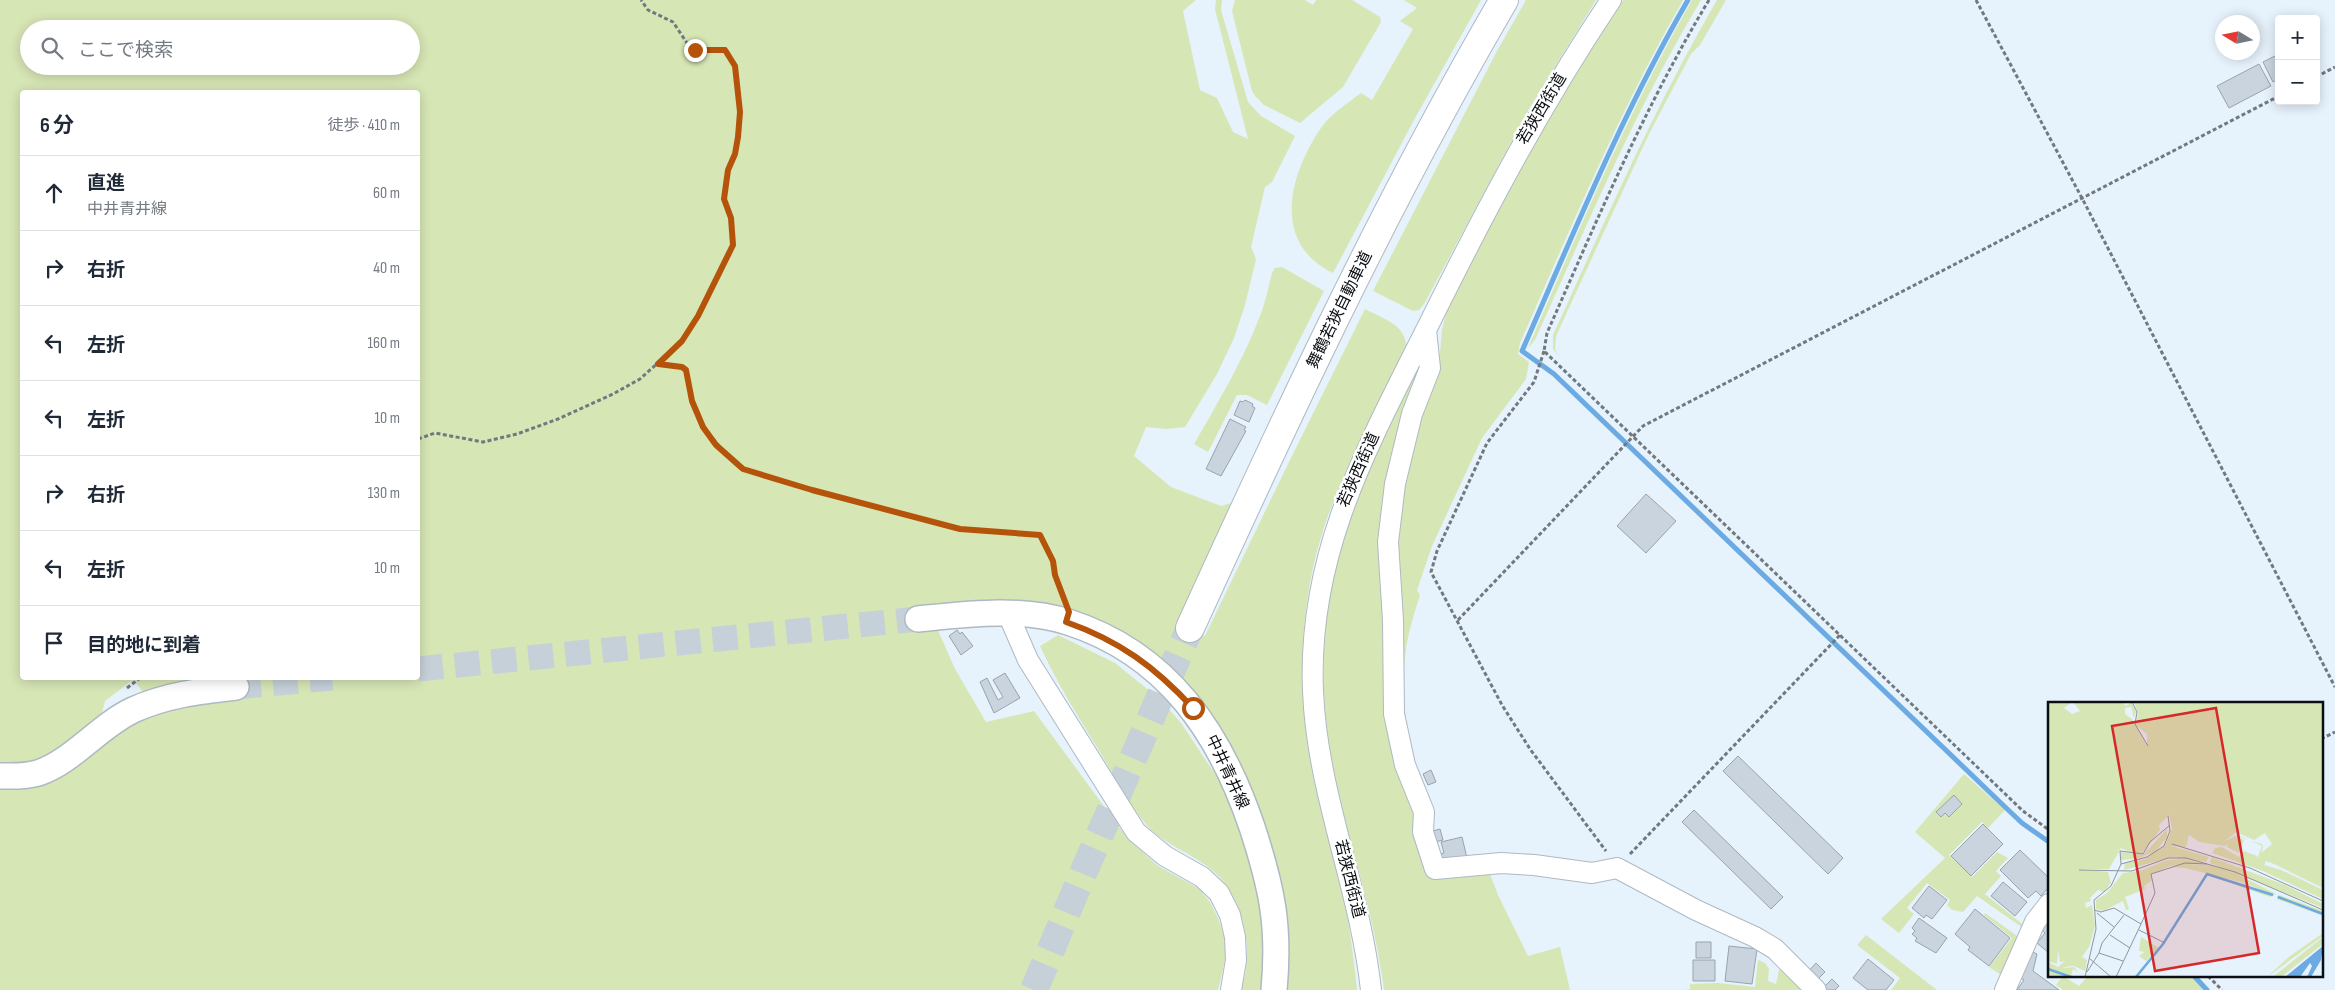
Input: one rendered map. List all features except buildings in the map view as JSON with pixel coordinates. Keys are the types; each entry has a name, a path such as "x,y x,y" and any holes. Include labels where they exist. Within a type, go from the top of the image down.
{"highway":[{"name":"舞鶴若狭自動車道","path":"1190,628 1254,487 1343,303 1422,149 1504,0"}],"main road":[{"name":"中井青井線","path":"918,619 1008,614 1066,622 1119,644 1169,682 1193,708 1222,754 1248,816 1270,886 1276,917 1277,953 1274,990"},
{"path":"0,776 19,777 38,773 56,764 120,717 149,704 186,693 236,687"}],"street":[{"name":"若狭西街道","path":"1371,990 1362,929 1319,751 1313,690 1312,655 1320,589 1337,522 1364,455 1517,151 1611,0"},
{"path":"1426,330 1430,368 1412,414 1395,484 1388,542 1393,620 1394,714 1405,764 1424,812 1422,832 1434,869 1501,863 1534,865 1592,873 1617,868 1696,910 1755,937 1775,949 1816,990"},
{"path":"1008,614 1028,660 1136,832 1165,856 1202,877 1219,893 1230,915 1235,937 1236,960 1234,982 1231,990"},
{"path":"2005,990 2035,922 2048,905"}],"path":[{"path":"420,438 435,433 483,442 517,434 558,420 640,379 682,341 698,316 733,245 731,218 724,199 728,170 735,154 738,137 740,112 737,76 730,55 720,49 691,50 673,22 648,10 641,0"},
{"path":"1709,0 1680,48 1639,129 1547,333 1544,351 1534,382 1487,443 1437,551 1431,572 1502,704 1530,749 1617,868 1841,634"},
{"path":"1976,0 2083,200 2335,687"},
{"path":"2320,74 2335,67"},
{"path":"1458,620 1633,435 1652,422 2083,200 2275,98"},
{"path":"1544,351 1841,634 2023,811 2048,829"},
{"path":"658,364 682,367 686,370 692,401 703,427 716,445 743,469 812,490 960,529 1040,535 1053,561 1055,575 1069,612 1066,622"},
{"path":"2322,738 2335,732"},
{"path":"2210,978 2222,990"}],"green space":[{"path":"0,0 1196,0 1183,11 1200,90 1217,98 1233,132 1248,139 1215,9 1216,0 1222,0 1221,10 1248,102 1261,116 1295,136 1272,182 1265,187 1251,247 1256,259 1245,305 1234,338 1217,374 1185,427 1166,429 1146,427 1134,456 1171,487 1221,506 1234,502 1183,626 1205,636 1365,309 1393,323 1402,333 1405,340 1407,349 1356,450 1329,513 1311,576 1303,641 1302,674 1307,739 1315,784 1345,903 1357,990 1285,990 1212,718 1052,607 1014,600 976,600 914,608 937,628 955,669 986,722 1034,711 1128,839 1158,866 1198,888 1210,902 1225,939 1225,961 1218,990 0,990 0,788 22,790 42,784 133,720 229,680 420,680 420,90 20,90 20,680 222,680 146,696 137,684 131,681 105,701 101,717 58,750 41,759 22,763 0,762"},
{"path":"1235,0 1305,0 1313,5 1316,0 1352,0 1380,17 1381,22 1343,87 1300,123 1264,105 1252,91 1232,11"},
{"path":"1404,0 1481,0 1414,120 1333,273 1313,260 1300,244 1294,226 1292,207 1294,187 1310,146 1329,118 1361,93 1372,100 1413,29 1400,21 1417,8"},
{"path":"1526,0 1596,0 1529,109 1424,304 1419,310 1413,311 1373,291 1497,51"},
{"path":"1623,0 1683,0 1617,126 1520,343 1518,354 1529,362 1526,379 1482,438 1432,546 1417,590 1420,595 1409,633 1404,664 1405,711 1411,757 1401,713 1394,543 1417,418 1439,365 1442,330 1448,306 1498,208 1562,95"},
{"path":"1692,0 1701,0 1677,41 1634,125 1593,210 1535,340 1528,348 1625,128"},
{"path":"1717,0 1726,0 1700,45 1691,54 1649,134 1556,336 1555,350 1559,357 1553,349 1553,335 1651,123"},
{"path":"1282,267 1324,291 1267,405 1247,395 1237,395 1208,452 1194,444 1244,353 1263,309 1272,273 1275,268"},
{"path":"1414,376 1416,382 1387,620 1433,876 1488,869 1498,895 1528,956 1560,947 1570,990 1384,990 1375,936 1341,803 1329,745 1325,714 1324,651 1331,589 1346,528 1386,432"},
{"path":"1058,635 1115,663 1162,701 1181,723 1225,789 1239,820 1260,893 1266,955 1262,990 1241,990 1247,956 1246,938 1237,904 1228,888 1204,864 1165,841 1151,830 1138,815 1068,700 1040,646"},
{"path":"1964,774 2005,810 1988,828 1982,822 1949,855 1972,877 1997,852 2008,858 1996,871 2001,876 1985,894 2026,927 2026,930 1977,896 1963,912 1952,910 1947,905 1950,900 1927,883 1907,908 1914,914 1899,933 1881,919 1945,858 1915,832"},
{"path":"1985,913 2016,935 2019,941 2004,977 1989,967 2012,938 1984,915"},
{"path":"1866,935 1937,990 1891,990 1900,978 1857,945"},
{"path":"1758,960 1765,963 1769,969 1768,981 1776,984 1779,970 1785,965 1810,990 1685,990 1690,989 1690,984 1718,983 1755,987"},
{"path":"2061,978 2066,978 2079,986 2086,978 2193,978 2204,990 2063,990 2056,985"}],"waterway":[{"path":"1688,0 1664,42 1621,129 1580,217 1522,351 1554,374 2022,823 2048,841"},
{"path":"2196,978 2207,990"}],"tunnel":[{"path":"420,669 918,619"},
{"path":"1034,990 1190,628"},
{"path":"236,687 311,680"}],"route":[{"path":"695,50 725,50 730,55 735,66 739,86 740,112 738,137 735,154 728,170 724,199 731,218 733,245 698,316 682,341 658,364 682,367 686,370 696,412 703,427 716,445 743,469 812,490 960,529 1040,535 1053,561 1055,575 1069,612 1066,622 1119,644 1169,682 1193,708"}]}
